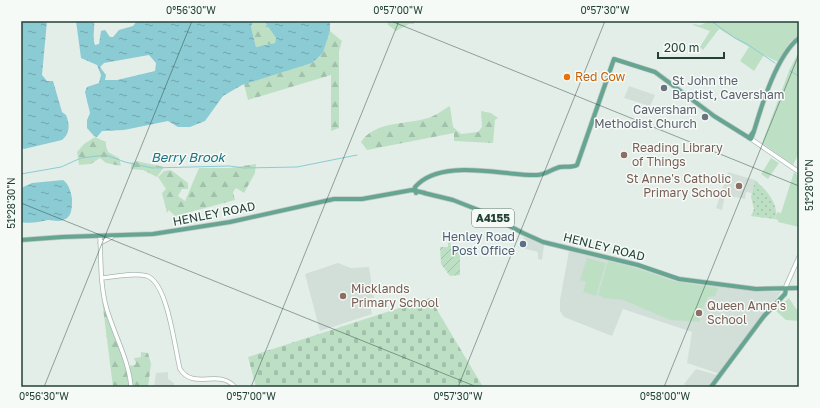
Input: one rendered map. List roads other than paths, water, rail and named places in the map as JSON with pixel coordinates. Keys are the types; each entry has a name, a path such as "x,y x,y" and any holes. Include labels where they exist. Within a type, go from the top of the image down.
{"main road":[{"path":"416,191 418,183 428,177 447,172 482,171 536,176 557,168 575,166 579,163 614,59 656,72 714,116 750,138 754,132 781,59 788,47 799,38"},
{"name":"HENLEY ROAD","path":"21,240 94,236 112,237 180,231 230,222 334,199 362,199 416,191 453,200 481,211 543,242 638,265 679,279 756,289 786,289"},
{"name":"A4155","path":"786,289 799,288"},
{"path":"711,387 764,316 785,294 786,289"}],"street":[{"path":"754,132 759,144"},
{"path":"750,138 799,172"},
{"path":"94,236 100,244"},
{"path":"100,236 102,278 107,309 127,365 131,387"},
{"path":"100,244 112,237"},
{"path":"786,289 799,257"},
{"path":"102,278 142,275 155,281 160,288 182,373 196,381 222,379 230,382 235,387"}],"water":[{"path":"21,21 47,21 42,75 47,81 53,81 62,112 66,115 69,125 67,135 62,140 24,149 21,148"},
{"path":"76,21 94,21 95,45 99,44 101,31 105,30 110,37 113,37 119,30 133,26 137,21 253,21 251,27 256,47 275,43 276,38 264,21 330,21 330,31 323,53 312,63 242,85 223,96 205,121 190,127 178,127 168,121 124,130 102,131 97,137 94,136 87,128 87,120 90,113 85,92 87,87 99,83 101,75 97,65 81,58","holes":["149,55 156,63 155,71 117,80 105,80 106,75 100,67 104,63"]},
{"path":"63,180 68,186 72,199 71,211 66,219 31,223 21,222 21,188 32,183"}],"waterway":[{"path":"711,21 775,63"},
{"path":"790,71 799,76"},
{"name":"Berry Brook","path":"21,174 61,167 81,158 106,155 125,162 152,168 229,166 244,168 297,167 357,155"}],"place":[{"name":"Red Cow","path":"567,77"},
{"name":"St John the Baptist, Caversham","path":"664,88"},
{"name":"Caversham Methodist Church","path":"705,117"},
{"name":"Reading Library of Things","path":"624,155"},
{"name":"St Anne's Catholic Primary School","path":"739,186"},
{"name":"Henley Road Post Office","path":"523,244"},
{"name":"Micklands Primary School","path":"343,296"},
{"name":"Queen Anne's School","path":"699,313"}]}
